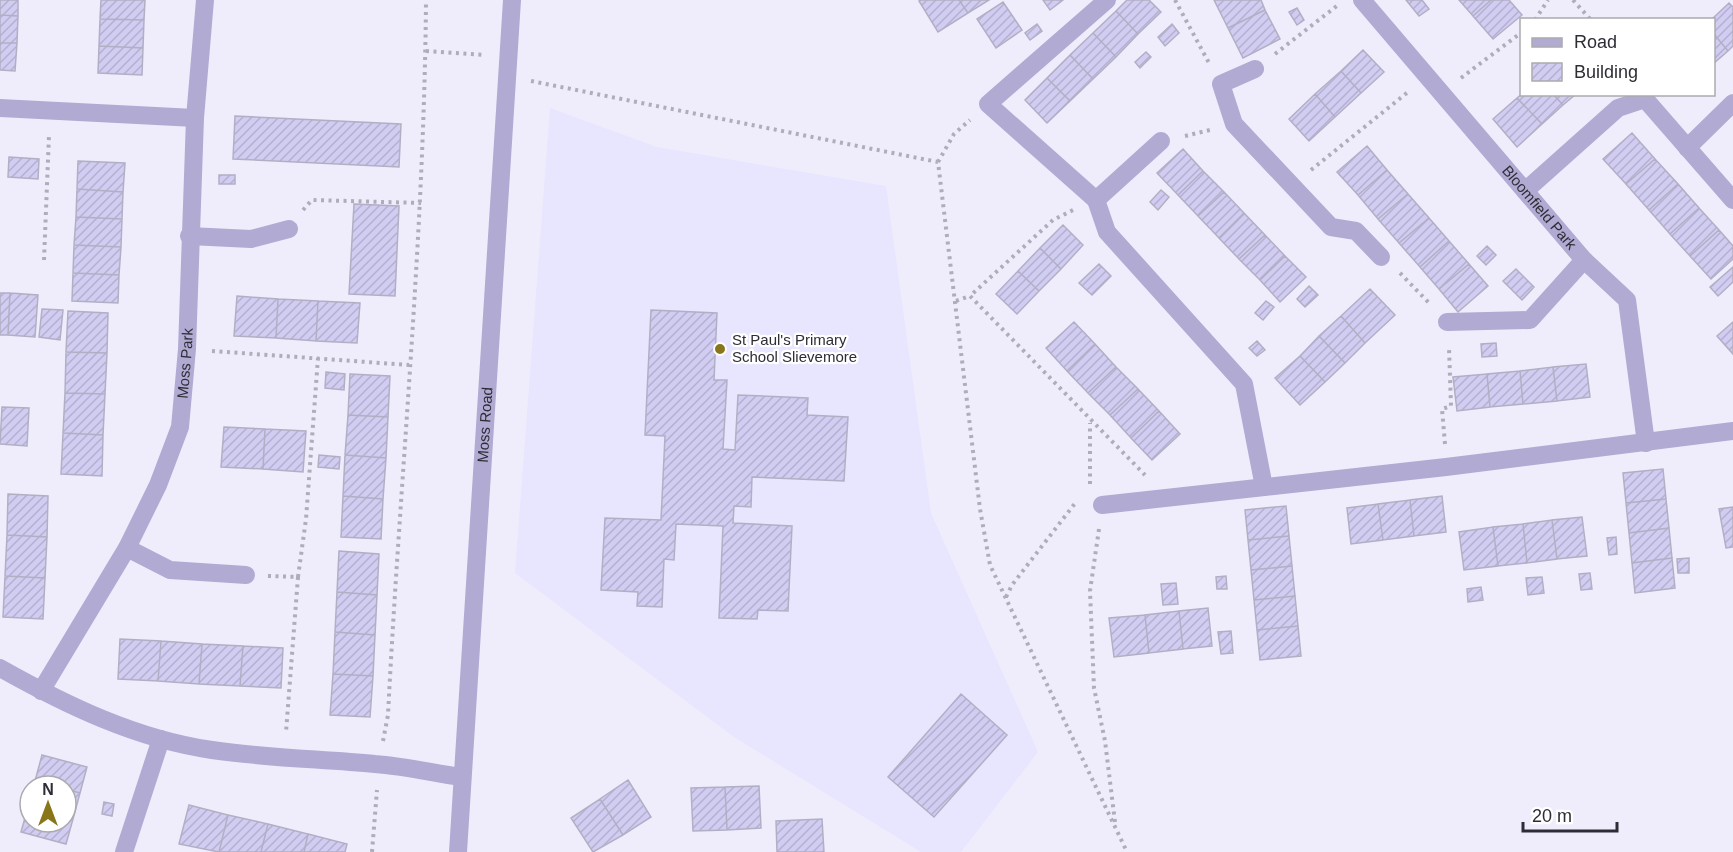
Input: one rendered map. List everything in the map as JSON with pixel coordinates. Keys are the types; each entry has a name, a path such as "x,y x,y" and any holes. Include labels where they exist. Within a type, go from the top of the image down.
{"street":[{"name":"Moss Park","path":"41,691 127,548 158,485 180,427 187,349 189,236 195,118 205,0"},
{"name":"Moss Road","path":"458,852 512,0"},
{"path":"1107,0 988,104 1096,200 1107,232 1244,384 1264,487"},
{"name":"Bloomfield Park","path":"1362,0 1584,260 1627,300 1646,443"},
{"path":"1255,69 1221,84 1234,124 1331,227 1356,231 1381,258"},
{"path":"1525,191 1618,108 1645,99 1733,200"},
{"path":"1688,148 1733,103"},
{"path":"0,108 195,118"},
{"path":"1096,200 1161,141"},
{"path":"189,236 251,239 289,229"},
{"path":"1447,322 1530,320 1584,260"},
{"path":"1102,505 1446,467 1733,431"},
{"path":"127,548 170,570 246,575"},
{"path":"0,668 41,691 100,719 161,739 211,750 379,764 461,777"},
{"path":"124,852 161,739"}],"path":[{"path":"372,852 379,764 388,715 421,203 426,108 426,0"},
{"path":"1175,0 1221,84"},
{"path":"1255,69 1345,0"},
{"path":"1536,18 1548,0"},
{"path":"1573,0 1589,18"},
{"path":"1442,93 1520,33"},
{"path":"426,51 509,57"},
{"path":"506,76 938,162"},
{"path":"1292,186 1428,76"},
{"path":"988,104 954,134 938,162 980,509 990,565 1127,852"},
{"path":"44,260 50,110"},
{"path":"1161,141 1234,124"},
{"path":"289,229 312,200 421,203"},
{"path":"956,301 970,296 1053,220 1096,200"},
{"path":"1381,258 1403,275 1447,322 1452,406 1442,409 1446,467"},
{"path":"970,296 1090,422 1170,498"},
{"path":"187,349 409,365"},
{"path":"284,757 318,358"},
{"path":"1090,422 1090,484 1102,505 1090,591 1094,688 1105,741 1116,828"},
{"path":"1005,598 1012,585 1090,484"},
{"path":"246,575 298,577"}],"shaded area":[{"name":"St Paul's Primary School Slievemore","path":"550,108 657,147 886,186 931,513 1038,752 961,852 921,852 734,737 515,573"}],"building":[{"path":"0,0 18,0 18,16 0,15"},
{"path":"101,0 145,0 144,20 100,19"},
{"path":"959,0 968,13 938,32 919,1"},
{"path":"959,0 989,0 968,13"},
{"path":"1043,0 1063,0 1050,10"},
{"path":"1127,0 1149,0 1161,12 1138,34 1116,11"},
{"path":"1214,0 1261,0 1265,10 1228,28"},
{"path":"1406,0 1422,0 1429,9 1419,16"},
{"path":"1459,0 1491,0 1473,16"},
{"path":"1491,0 1509,0 1522,15 1493,39 1473,16"},
{"path":"1003,2 1022,30 996,48 977,19"},
{"path":"1729,3 1733,7 1733,46 1728,51 1715,35 1715,18 1713,18"},
{"path":"1297,8 1304,20 1297,25 1289,12"},
{"path":"1265,10 1280,39 1243,58 1228,28"},
{"path":"1116,11 1138,34 1116,57 1093,33"},
{"path":"0,15 18,16 17,43 0,43"},
{"path":"100,19 144,20 143,48 99,46"},
{"path":"1037,24 1042,31 1030,40 1025,33"},
{"path":"1172,24 1179,33 1165,46 1158,37"},
{"path":"1093,33 1116,57 1093,79 1070,55"},
{"path":"1715,35 1728,51 1715,62"},
{"path":"0,43 17,43 15,71 0,70"},
{"path":"99,46 143,48 142,75 98,73"},
{"path":"1363,50 1384,72 1361,93 1341,71"},
{"path":"1146,52 1151,57 1140,68 1135,62"},
{"path":"1070,55 1093,79 1070,101 1047,78"},
{"path":"1341,71 1361,93 1335,117 1315,94"},
{"path":"1047,78 1070,101 1047,123 1025,100"},
{"path":"1315,94 1335,117 1309,141 1289,119"},
{"path":"1520,96 1555,96 1563,105 1542,124 1517,98"},
{"path":"1555,96 1574,96 1563,105"},
{"path":"1517,98 1542,124 1517,147 1493,119"},
{"path":"235,116 401,124 399,167 233,159"},
{"path":"1632,133 1655,159 1626,184 1603,159"},
{"path":"1367,146 1387,170 1358,195 1337,172"},
{"path":"1183,149 1203,171 1178,195 1157,173"},
{"path":"9,157 39,159 38,179 8,177"},
{"path":"1655,159 1678,184 1649,210 1626,184"},
{"path":"78,161 125,163 123,192 77,189"},
{"path":"1387,170 1408,194 1378,219 1358,195"},
{"path":"1203,171 1224,192 1198,216 1178,195"},
{"path":"219,175 235,175 235,184 219,184"},
{"path":"1678,184 1699,208 1670,234 1649,210"},
{"path":"77,189 123,192 122,219 76,217"},
{"path":"1161,190 1169,197 1158,210 1150,202"},
{"path":"1224,192 1244,213 1219,238 1198,216"},
{"path":"1408,194 1429,218 1399,243 1378,219"},
{"path":"354,204 399,206 395,296 349,294"},
{"path":"1699,208 1719,230 1690,256 1670,234"},
{"path":"1244,213 1265,235 1239,259 1219,238"},
{"path":"76,217 122,219 121,247 74,245"},
{"path":"1429,218 1449,241 1420,267 1399,243"},
{"path":"1063,225 1083,245 1061,269 1040,248"},
{"path":"1719,230 1733,246 1733,259 1711,279 1690,256"},
{"path":"1265,235 1285,256 1260,280 1239,259"},
{"path":"1449,241 1469,264 1439,289 1420,267"},
{"path":"74,245 121,247 119,275 73,273"},
{"path":"1487,246 1496,255 1486,265 1477,256"},
{"path":"1040,248 1061,269 1039,291 1018,271"},
{"path":"1285,256 1306,277 1280,302 1260,280"},
{"path":"1099,264 1111,276 1092,295 1079,283"},
{"path":"1469,264 1488,286 1458,312 1439,289"},
{"path":"1733,267 1733,282 1718,296 1710,287"},
{"path":"1516,269 1534,287 1522,300 1503,281"},
{"path":"1018,271 1039,291 1017,314 996,294"},
{"path":"73,273 119,275 118,303 72,301"},
{"path":"1309,286 1318,295 1305,307 1297,299"},
{"path":"1370,289 1395,315 1365,343 1341,316"},
{"path":"0,293 10,293 8,335 0,335"},
{"path":"10,293 38,295 35,337 8,335"},
{"path":"237,296 278,299 276,338 234,336"},
{"path":"278,299 318,301 316,341 276,338"},
{"path":"318,301 360,303 357,343 316,341"},
{"path":"1266,301 1274,307 1263,320 1255,313"},
{"path":"42,309 63,310 60,340 39,337"},
{"path":"651,310 717,313 714,380 727,380 723,449 735,450 738,395 808,398 807,415 848,417 844,481 752,477 751,507 734,506 733,523 792,526 788,611 758,610 757,619 719,618 723,526 676,524 674,560 664,559 662,607 637,606 638,592 601,590 605,518 661,520 665,436 645,435"},
{"path":"68,311 108,313 107,353 66,352"},
{"path":"1341,316 1365,343 1345,363 1319,336"},
{"path":"1074,322 1095,344 1067,371 1046,348"},
{"path":"1733,322 1733,354 1717,336"},
{"path":"1319,336 1345,363 1325,382 1300,356"},
{"path":"1257,341 1265,350 1257,356 1249,348"},
{"path":"1496,343 1497,356 1482,357 1481,344"},
{"path":"1095,344 1116,367 1088,393 1067,371"},
{"path":"66,352 107,353 105,394 65,393"},
{"path":"1300,356 1325,382 1300,405 1275,378"},
{"path":"1586,364 1590,397 1557,401 1553,367"},
{"path":"1116,367 1138,389 1110,415 1088,393"},
{"path":"1553,367 1557,401 1523,404 1520,371"},
{"path":"1520,371 1523,404 1490,407 1487,374"},
{"path":"326,372 345,374 344,390 325,388"},
{"path":"350,374 390,376 388,417 348,415"},
{"path":"1487,374 1490,407 1457,411 1453,377"},
{"path":"1138,389 1159,411 1131,438 1110,415"},
{"path":"65,393 105,394 103,435 63,433"},
{"path":"2,407 29,408 27,446 0,444"},
{"path":"1159,411 1180,434 1152,460 1131,438"},
{"path":"348,415 388,417 386,458 345,455"},
{"path":"224,427 265,429 263,469 221,467"},
{"path":"265,429 306,431 303,472 263,469"},
{"path":"63,433 103,435 102,476 61,474"},
{"path":"319,455 340,457 339,469 318,467"},
{"path":"345,455 386,458 383,499 343,496"},
{"path":"1663,469 1666,499 1626,503 1623,473"},
{"path":"8,494 48,496 47,537 7,535"},
{"path":"343,496 383,499 381,539 341,537"},
{"path":"1442,496 1446,532 1414,536 1410,500"},
{"path":"1666,499 1669,528 1629,533 1626,503"},
{"path":"1410,500 1414,536 1383,540 1378,504"},
{"path":"1378,504 1383,540 1351,544 1347,508"},
{"path":"1286,506 1289,536 1248,540 1245,510"},
{"path":"1733,507 1733,547 1726,548 1719,509"},
{"path":"1582,517 1587,556 1557,559 1552,520"},
{"path":"1552,520 1557,559 1527,563 1523,524"},
{"path":"1523,524 1527,563 1498,566 1493,527"},
{"path":"1493,527 1498,566 1464,570 1459,532"},
{"path":"1669,528 1672,558 1632,563 1629,533"},
{"path":"7,535 47,537 45,578 5,576"},
{"path":"1289,536 1292,566 1251,570 1248,540"},
{"path":"1616,537 1617,554 1609,555 1607,538"},
{"path":"339,551 379,554 377,595 337,592"},
{"path":"1672,558 1675,588 1635,593 1632,563"},
{"path":"1689,558 1689,573 1678,573 1677,559"},
{"path":"1292,566 1295,596 1254,600 1251,570"},
{"path":"1590,573 1592,589 1581,590 1579,574"},
{"path":"5,576 45,578 43,619 3,617"},
{"path":"1226,576 1227,589 1217,589 1216,577"},
{"path":"1542,577 1544,593 1528,595 1526,578"},
{"path":"1176,583 1178,604 1163,605 1161,584"},
{"path":"1481,587 1483,600 1468,602 1467,589"},
{"path":"337,592 377,595 375,635 335,632"},
{"path":"1295,596 1298,626 1257,630 1254,600"},
{"path":"1208,608 1212,646 1183,649 1179,611"},
{"path":"1179,611 1183,649 1149,653 1145,615"},
{"path":"1145,615 1149,653 1114,657 1109,618"},
{"path":"1298,626 1301,656 1260,660 1257,630"},
{"path":"1231,631 1233,653 1221,654 1218,632"},
{"path":"335,632 375,635 373,676 333,674"},
{"path":"120,639 161,641 158,681 118,679"},
{"path":"161,641 202,644 199,684 158,681"},
{"path":"202,644 243,646 240,686 199,684"},
{"path":"243,646 283,648 281,688 240,686"},
{"path":"333,674 373,676 370,717 330,715"},
{"path":"961,694 1007,735 934,817 888,777"},
{"path":"42,755 87,767 80,793 78,792 78,774 37,774"},
{"path":"628,780 651,817 623,835 600,799"},
{"path":"759,786 761,828 727,830 725,787"},
{"path":"725,787 727,830 693,831 691,788"},
{"path":"600,799 623,835 593,852 571,818"},
{"path":"104,802 114,804 112,816 102,814"},
{"path":"189,805 228,815 219,852 179,844"},
{"path":"228,815 268,824 261,852 219,852"},
{"path":"822,819 824,852 777,852 776,821"},
{"path":"268,824 308,834 304,852 261,852"},
{"path":"28,834 69,834 66,844"},
{"path":"308,834 347,844 345,852 304,852"}],"place":[{"name":"St Paul's Primary School Slievemore","path":"720,349"}]}
